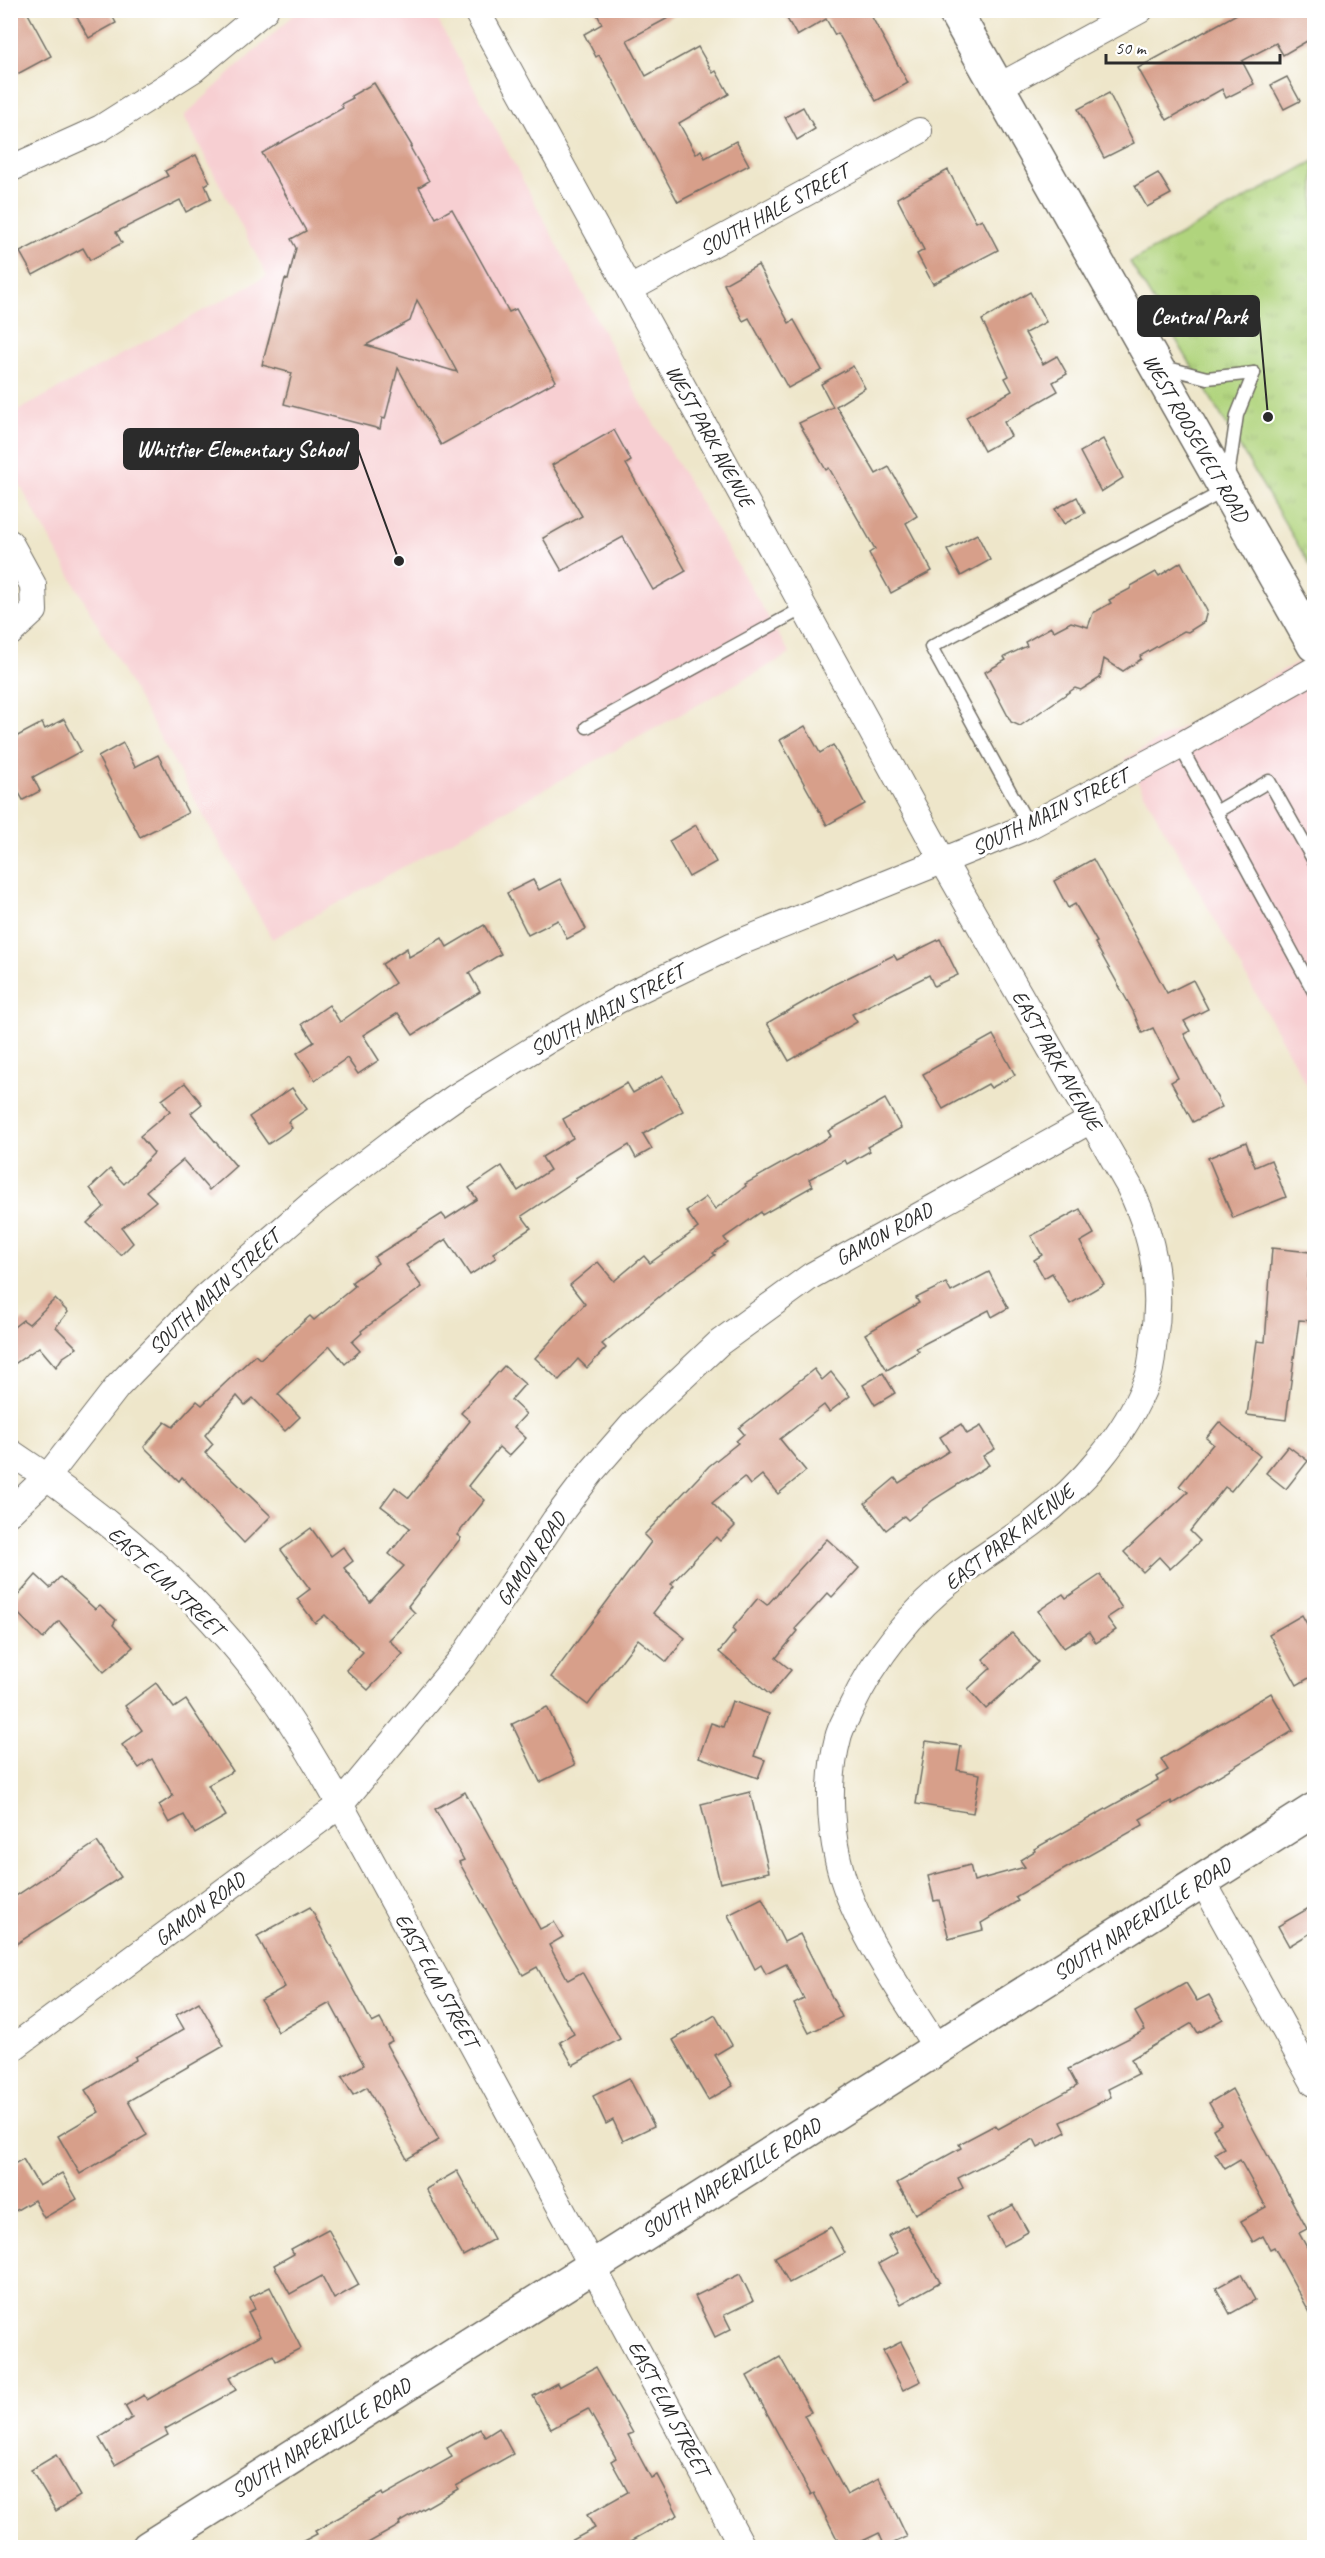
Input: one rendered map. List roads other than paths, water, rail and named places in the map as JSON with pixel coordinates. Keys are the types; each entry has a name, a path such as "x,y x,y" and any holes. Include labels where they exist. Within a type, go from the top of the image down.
{"main road":[{"name":"WEST ROOSEVELT ROAD","path":"954,10 1314,645"},
{"name":"SOUTH NAPERVILLE ROAD","path":"148,2547 1314,1809"}],"street":[{"path":"10,169 101,128 194,69 265,10"},
{"name":"WEST PARK AVENUE","path":"476,10 943,861"},
{"path":"998,87 1140,10"},
{"name":"SOUTH HALE STREET","path":"630,289 918,131"},
{"path":"10,543 33,585 34,611 10,633"},
{"name":"SOUTH MAIN STREET","path":"10,1512 48,1476 118,1386 205,1297 314,1202 437,1110 550,1039 618,1000 733,945 1029,826 1180,746 1314,670"},
{"name":"EAST PARK AVENUE","path":"938,2049 867,1934 846,1887 838,1860 832,1825 831,1796 838,1736 863,1683 900,1630 957,1576 1034,1522 1073,1488 1108,1449 1122,1429 1148,1379 1158,1298 1157,1277 1149,1235 1129,1186 943,861"},
{"name":"GAMON ROAD","path":"10,2050 340,1804 463,1657 555,1520 594,1470 634,1423 681,1376 749,1319 811,1275 1091,1120"},
{"name":"EAST ELM STREET","path":"10,1452 48,1476 149,1560 212,1620 247,1661 289,1719 340,1804 593,2266 743,2547"},
{"path":"1202,1880 1314,2083"}],"lane":[{"path":"1029,826 931,647 1226,490 1237,415 1254,374 1207,378 1173,371 1154,363"},
{"path":"587,727 805,608"},
{"path":"1180,746 1314,992"},
{"path":"1216,812 1269,781 1314,861"}],"place":[{"name":"Central Park","path":"1268,417"},
{"name":"Whittier Elementary School","path":"399,561"}]}
